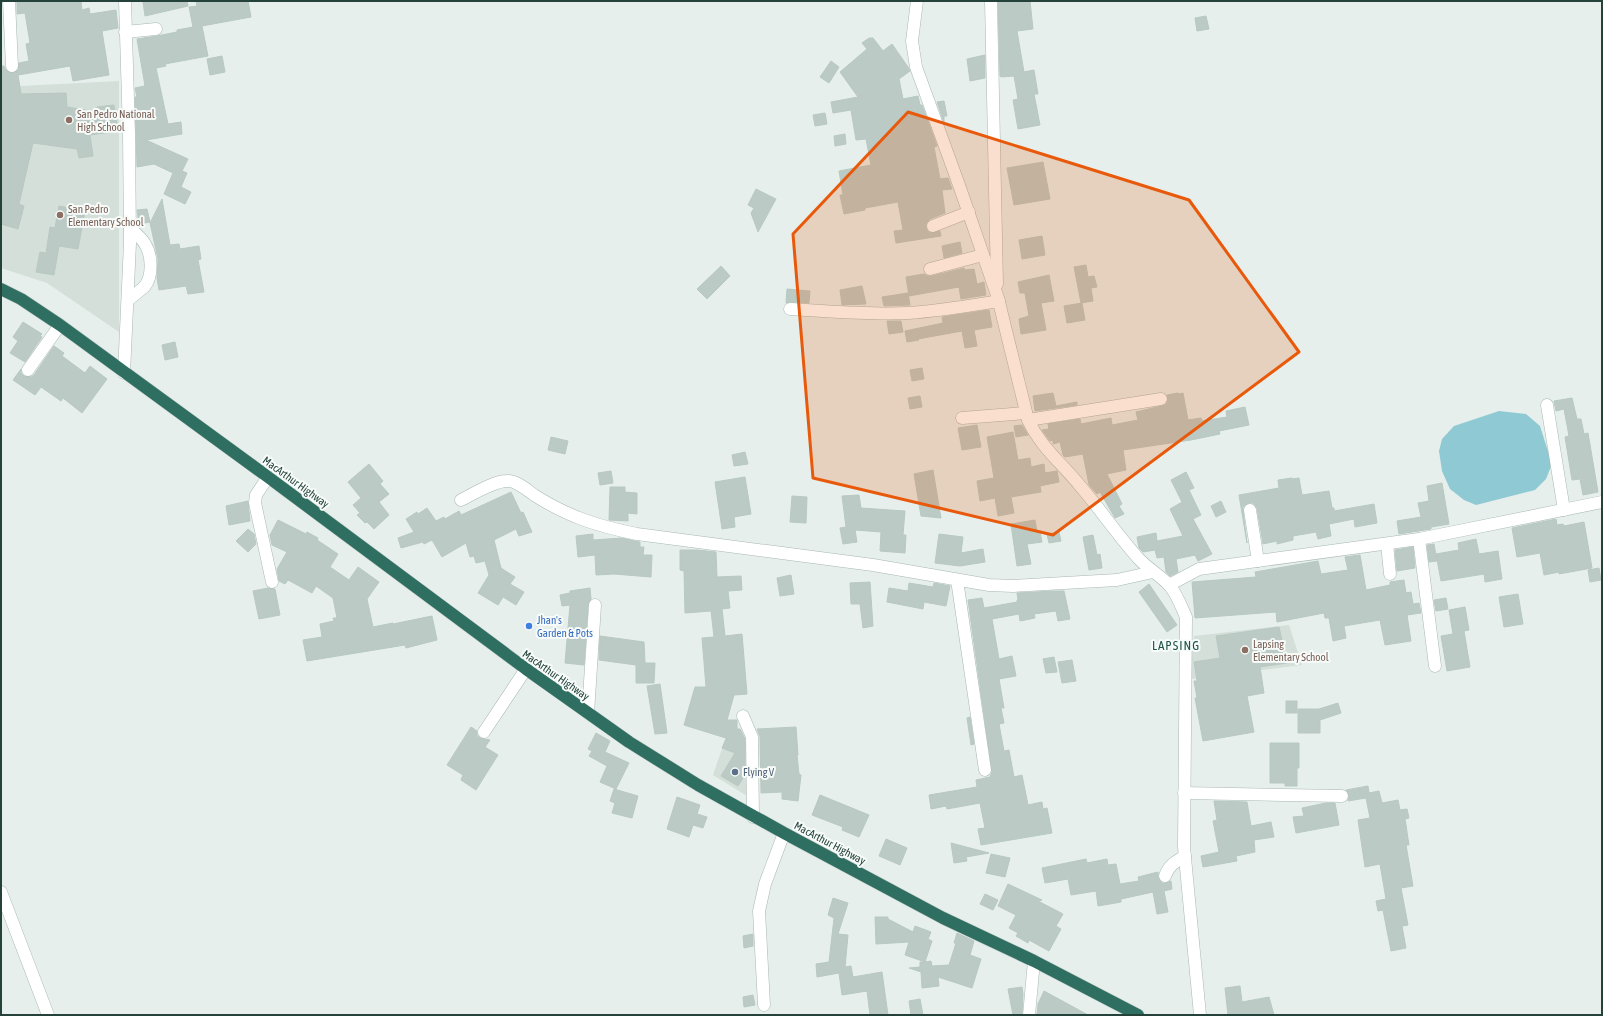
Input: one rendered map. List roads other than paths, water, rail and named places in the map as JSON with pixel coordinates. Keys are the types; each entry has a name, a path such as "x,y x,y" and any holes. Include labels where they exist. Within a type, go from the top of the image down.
{"highway":[{"name":"MacArthur Highway","path":"1,289 21,299 60,325 268,477 526,670 629,742 753,817 943,918 1034,961 1138,1015"}],"street":[{"path":"9,1 12,66"},
{"path":"124,373 130,228 125,1"},
{"path":"917,1 912,41 916,67 998,299 1027,417 1034,434 1051,456 1080,485 1130,549 1152,572 1169,585 1179,600 1186,617 1184,793 1185,856 1200,1015"},
{"path":"991,1 998,299"},
{"path":"125,32 156,29"},
{"path":"932,226 968,212"},
{"path":"128,300 144,287 151,270 150,257 145,244 130,228"},
{"path":"930,269 983,255"},
{"path":"790,309 907,313 949,310 998,299"},
{"path":"28,370 60,325"},
{"path":"962,418 1027,417 1162,399"},
{"path":"1547,405 1564,510"},
{"path":"268,477 256,495 255,504 272,582"},
{"path":"461,500 508,480 579,519 607,528 637,534 873,565 989,585 1013,586 1117,580 1152,572"},
{"path":"1169,585 1199,569 1419,539 1602,502"},
{"path":"1250,510 1258,561"},
{"path":"1419,539 1435,666"},
{"path":"1387,544 1390,574"},
{"path":"957,580 985,770"},
{"path":"588,713 595,605"},
{"path":"484,732 526,670"},
{"path":"742,716 752,737 753,817"},
{"path":"1184,793 1342,796"},
{"path":"764,1005 759,911 765,884 784,833"},
{"path":"1165,876 1172,863 1185,856"},
{"path":"1,892 48,1015"},
{"path":"1029,1015 1034,961"}],"water":[{"path":"1499,411 1526,414 1540,426 1552,464 1546,479 1535,490 1476,505 1464,500 1450,489 1442,471 1439,451 1442,439 1454,426"}],"place":[{"name":"San Pedro National High School","path":"69,120"},
{"name":"San Pedro Elementary School","path":"60,215"},
{"name":"Jhan's Garden & Pots","path":"529,626"},
{"name":"Lapsing Elementary School","path":"1245,650"},
{"name":"Flying V","path":"735,772"}],"district":[{"name":"LAPSING","path":"1176,645"}]}
